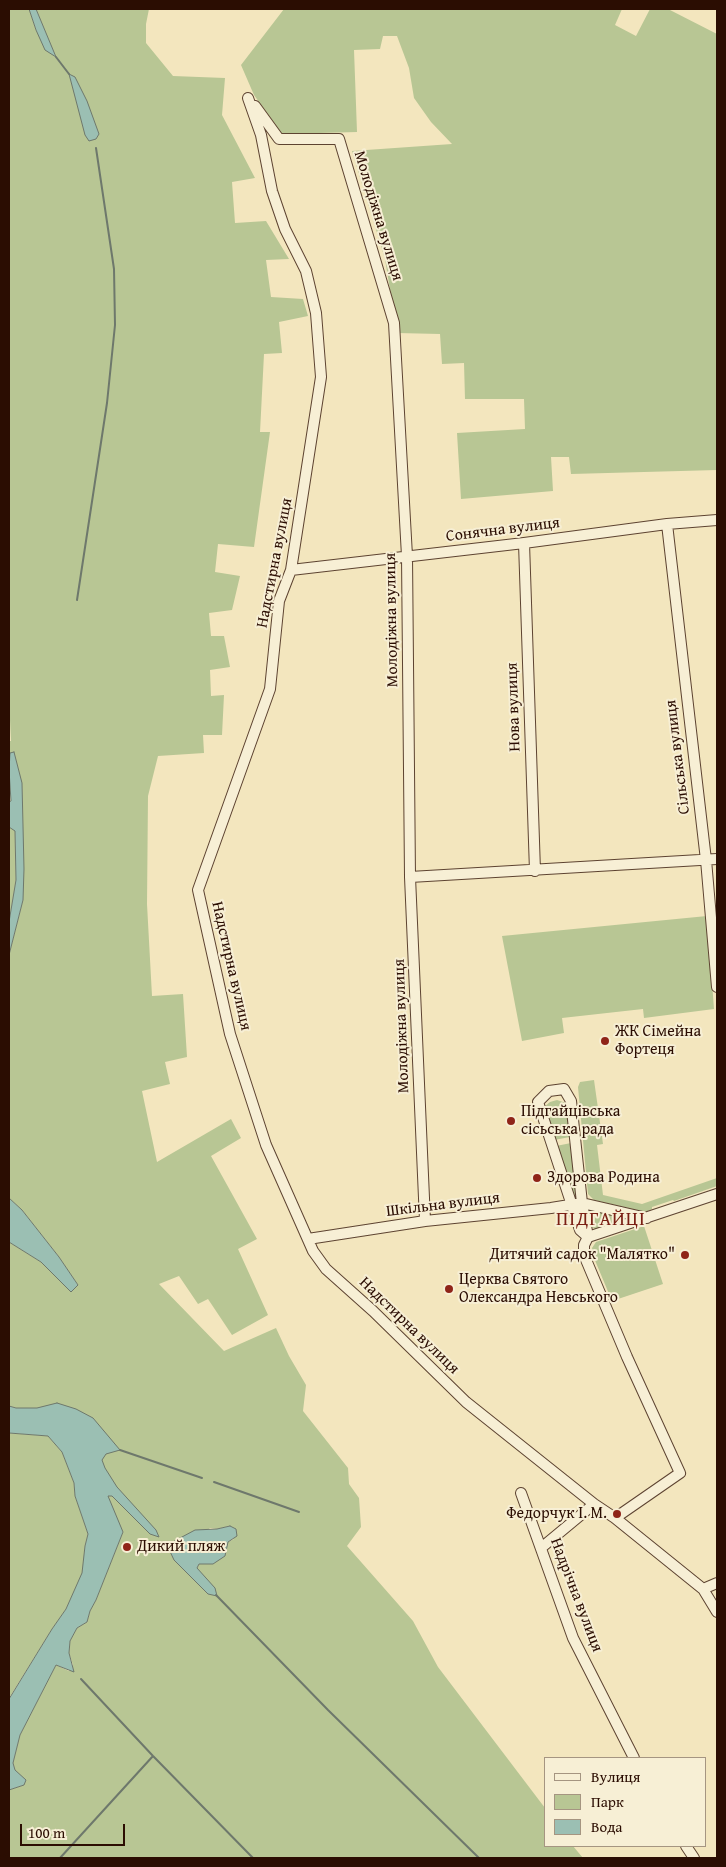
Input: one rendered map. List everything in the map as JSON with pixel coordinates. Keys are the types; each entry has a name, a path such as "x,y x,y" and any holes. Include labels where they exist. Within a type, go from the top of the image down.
{"street":[{"name":"Молодіжна вулиця","path":"248,98 279,139 339,139 394,323 407,556 410,877 425,1221"},
{"name":"Надстирна вулиця","path":"248,98 261,135 272,192 284,229 306,272 316,312 321,377 291,570 279,601 270,689 198,890 230,1034 266,1145 313,1251 326,1269 373,1311 466,1402 703,1588 717,1612"},
{"name":"Сонячна вулиця","path":"291,570 524,543 666,524 717,520"},
{"name":"Сільська вулиця","path":"666,524 706,860 717,987"},
{"name":"Нова вулиця","path":"524,543 534,871"},
{"path":"410,877 717,859"},
{"path":"588,1238 580,1230 538,1102 549,1091 564,1089 571,1101 582,1203 588,1238 584,1245 584,1255 627,1357 680,1473 615,1518"},
{"path":"588,1238 717,1194"},
{"path":"582,1203 647,1218"},
{"name":"Шкільна вулиця","path":"308,1239 425,1221 582,1203"},
{"name":"Надрічна вулиця","path":"521,1493 573,1638 633,1757"},
{"path":"542,1548 594,1504"},
{"path":"703,1588 717,1584"},
{"path":"687,1847 694,1858"}],"green space":[{"path":"9,9 29,9 36,30 55,56 36,9 149,9 146,24 146,43 173,76 225,78 222,115 255,178 232,182 235,223 266,221 289,259 266,260 271,297 303,299 308,316 279,322 282,353 264,354 260,432 270,432 254,547 218,544 215,572 240,576 232,610 209,613 211,636 224,636 230,667 210,670 211,696 224,695 222,735 203,735 204,753 158,756 148,796 147,904 152,996 183,994 187,1057 165,1062 170,1084 142,1091 157,1162 231,1119 241,1138 211,1156 257,1239 238,1249 268,1315 232,1335 208,1299 198,1304 179,1276 159,1284 224,1351 276,1328 289,1356 306,1385 303,1411 348,1468 349,1484 359,1498 361,1527 347,1546 413,1621 438,1667 544,1807 544,1847 574,1847 583,1858 9,1858 9,1790 24,1785 13,1763 20,1735 56,1665 69,1671 73,1665 69,1653 70,1641 77,1628 87,1622 123,1532 37,1408 9,1406 9,1242 41,1262 71,1292 78,1285 59,1257 22,1210 9,1198 9,955 23,900 22,783 9,770 9,741 11,741 9,700","holes":["230,1526 234,1539 228,1542 213,1564 199,1564 197,1568 208,1594 174,1560 210,1528 217,1529"]},
{"path":"284,9 622,9 615,25 636,36 650,9 668,9 717,34 717,470 571,474 569,457 551,457 553,491 461,499 457,433 525,429 524,399 465,399 464,363 442,364 440,334 397,333 385,259 352,151 452,144 431,122 414,98 409,68 397,36 383,36 380,49 354,50 357,132 282,134 254,95 241,65"},
{"path":"9,827 15,830 16,880 9,922"},
{"path":"707,916 714,1009 644,1018 643,1009 562,1018 564,1033 522,1041 502,936"},
{"path":"594,1080 603,1144 597,1145 603,1195 642,1204 717,1178 717,1186 652,1207 652,1209 646,1212 594,1200 588,1194 578,1087 580,1082"},
{"path":"557,1100 566,1103 570,1137 554,1140 544,1107 550,1102"},
{"path":"571,1143 577,1197 572,1198 556,1146"},
{"path":"591,1209 625,1217 626,1220 598,1230 589,1226 587,1213"},
{"path":"644,1226 663,1284 612,1301 594,1258 592,1248 596,1242"},
{"path":"9,1433 48,1436 62,1452 74,1483 75,1496 88,1534 83,1573 66,1609 9,1698"}],"water":[{"path":"29,9 36,9 56,57 45,50"},
{"path":"69,74 75,77 87,101 99,134 96,139 89,141 85,135"},
{"path":"14,752 22,783 24,869 23,900 9,955 9,922 16,880 15,831 9,827 9,802 11,801 10,753"},
{"path":"9,1198 22,1210 59,1257 78,1285 71,1292 41,1262 9,1242"},
{"path":"57,1403 76,1409 93,1418 120,1450 106,1454 102,1460 105,1468 117,1487 156,1530 159,1537 150,1534 112,1496 108,1496 123,1532 87,1622 77,1628 70,1641 69,1653 74,1672 56,1665 20,1735 13,1763 15,1770 26,1780 24,1785 9,1790 9,1699 66,1609 82,1573 88,1534 75,1496 74,1483 62,1452 48,1436 9,1433 9,1406 37,1408"},
{"path":"230,1526 236,1529 237,1536 228,1542 225,1556 213,1564 199,1564 197,1568 215,1588 217,1596 208,1594 174,1560 167,1545 195,1530 217,1529"}],"waterway":[{"path":"56,57 69,74"},
{"path":"77,600 107,403 115,325 114,269 96,148"},
{"path":"120,1450 202,1478"},
{"path":"214,1482 299,1512"},
{"path":"164,1543 169,1547"},
{"path":"216,1595 328,1710 479,1858"},
{"path":"81,1679 253,1858"},
{"path":"60,1858 153,1756"}],"place":[{"name":"ЖК Сімейна Фортеця","path":"605,1041"},
{"name":"Підгайцівська сісьська рада","path":"511,1121"},
{"name":"Здорова Родина","path":"537,1178"},
{"name":"Дитячий садок \"Малятко\"","path":"685,1255"},
{"name":"Церква Святого Олександра Невського","path":"449,1289"},
{"name":"Федорчук І. М.","path":"617,1514"},
{"name":"Дикий пляж","path":"127,1547"}],"district":[{"name":"ПІДГАЙЦІ","path":"601,1220"}]}
